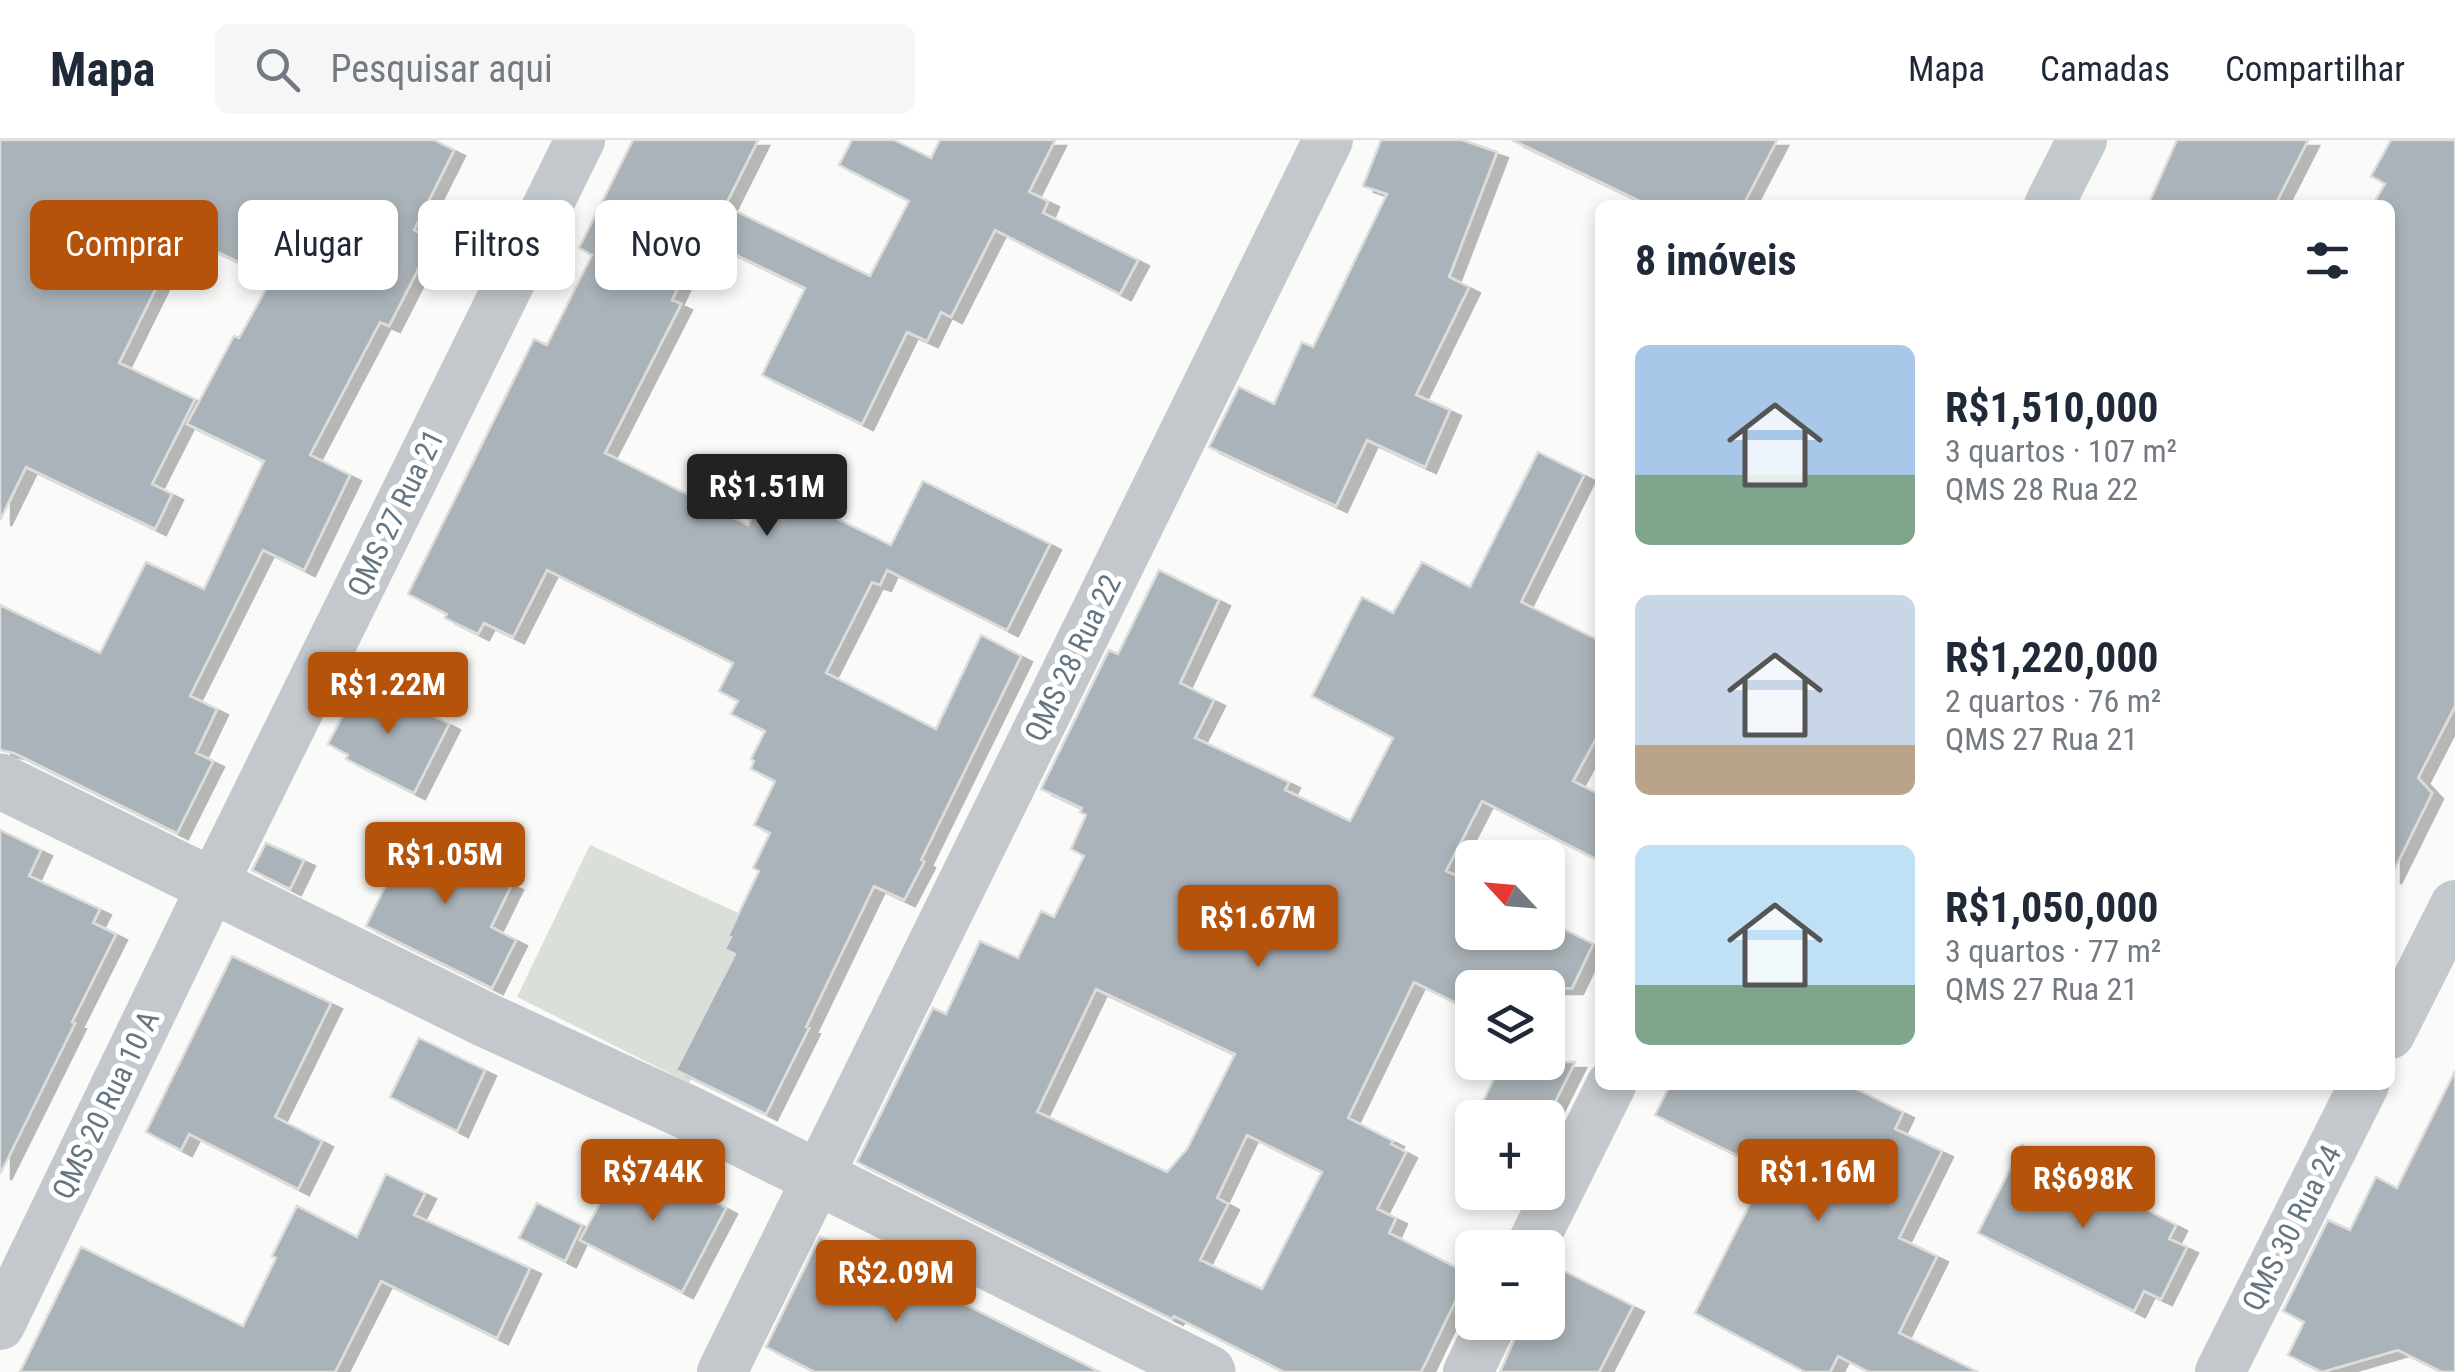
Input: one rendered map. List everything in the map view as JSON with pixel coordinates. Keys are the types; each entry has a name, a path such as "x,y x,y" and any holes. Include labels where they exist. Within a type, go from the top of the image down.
{"street":[{"name":"QMS 27 Rua 21","path":"212,886 580,140"},
{"name":"QMS 28 Rua 22","path":"722,1372 1328,140"},
{"path":"2052,200 2082,140"},
{"path":"0,780 486,1020 693,1114 1208,1372"},
{"name":"QMS 20 Rua 10 A","path":"0,1325 212,886"},
{"path":"2395,1024 2455,904"},
{"path":"1539,1230 1609,1090"},
{"name":"QMS 30 Rua 24","path":"2220,1372 2361,1090"},
{"path":"1468,1372 1483,1340"}],"shaded area":[{"path":"590,845 767,926 689,1083 517,997"}],"building":[{"path":"0,140 434,140 454,150 429,200 418,200 414,230 418,232 418,269 389,326 380,322 310,455 350,475 304,570 263,550 190,696 217,709 196,753 213,761 177,833 14,753 0,750 0,605 100,653 146,562 204,589 264,461 187,424 234,336 239,338 265,290 398,290 398,200 238,200 238,262 218,252 218,200 30,200 30,290 155,290 119,363 195,399 152,484 172,494 155,529 26,467 0,520"},
{"path":"633,140 758,140 728,200 603,200"},
{"path":"852,140 894,140 931,158 940,140 1055,140 1029,192 1048,201 1043,213 1138,260 1120,294 995,230 951,317 941,312 927,341 907,332 862,424 762,375 805,288 737,255 737,212 870,276 909,201 839,165"},
{"path":"1381,140 1462,140 1497,152 1449,277 1469,287 1416,395 1450,410 1425,467 1367,440 1336,506 1209,447 1239,387 1274,404 1302,342 1313,347 1387,194 1363,186"},
{"path":"1512,140 1777,140 1746,200 1638,200"},
{"path":"2177,140 2308,140 2278,200 2150,200"},
{"path":"2391,140 2455,140 2455,706 2418,778 2432,793 2395,868 2395,200 2376,200 2385,184 2371,176"},
{"path":"595,216 595,290 677,290 672,300 681,304 605,453 748,525 768,485 891,545 923,481 1050,544 1007,630 887,570 880,585 872,582 826,673 936,729 981,635 1021,656 904,900 874,886 766,1114 676,1070 735,954 725,949 731,937 728,936 759,871 753,868 770,833 754,825 775,781 751,769 751,759 765,731 731,714 738,701 719,691 733,663 547,570 513,637 484,623 478,634 408,594 534,339 547,345 575,290 592,255 579,248"},
{"path":"1538,452 1584,475 1521,602 1595,639 1595,740 1573,781 1595,792 1595,858 1482,801 1462,840 1455,840 1455,854 1446,871 1455,875 1455,950 1565,950 1565,930 1593,944 1572,988 1565,988 1565,970 1455,970 1455,1002 1414,982 1348,1118 1406,1152 1377,1209 1396,1218 1389,1233 1455,1267 1455,1302 1421,1372 1284,1372 857,1162 933,1008 946,1014 980,941 1018,958 1041,911 1054,917 1084,856 1071,849 1086,815 1080,812 1082,808 1041,789 1109,650 1118,654 1159,570 1219,600 1180,683 1214,700 1195,738 1289,782 1285,790 1350,821 1393,738 1312,696 1362,597 1393,613 1422,562 1470,587","holes":["1096,989 1235,1054 1187,1149 1167,1172 1037,1112","1247,1135 1322,1172 1262,1289 1200,1260 1228,1204 1217,1198"]},
{"path":"359,684 379,693 381,690 449,724 414,793 346,759 348,755 328,744"},
{"path":"415,825 490,862 485,872 512,884 491,927 516,940 492,988 366,926"},
{"path":"0,830 41,850 29,876 100,909 93,923 116,934 0,1174"},
{"path":"266,843 304,860 290,889 252,870"},
{"path":"232,956 331,1003 275,1117 322,1141 298,1189 189,1134 181,1150 146,1132"},
{"path":"419,1038 485,1070 457,1131 390,1097"},
{"path":"1565,1062 1575,1062 1556,1100 1484,1100 1493,1080 1565,1080"},
{"path":"2455,1071 2455,1372 2442,1372 2398,1350 2322,1372 2288,1355 2304,1322 2283,1311 2328,1220 2350,1230 2376,1177 2397,1188"},
{"path":"1668,1090 1858,1090 1903,1112 1895,1129 1942,1151 1899,1238 1937,1256 1899,1333 1978,1372 1869,1372 1838,1356 1830,1372 1805,1372 1695,1313 1767,1170 1655,1115"},
{"path":"2022,1145 2176,1225 2169,1239 2187,1247 2161,1299 2144,1291 2134,1311 1978,1233"},
{"path":"626,1156 726,1208 682,1292 580,1240"},
{"path":"386,1174 425,1193 414,1215 530,1268 497,1338 381,1281 335,1372 20,1372 81,1247 243,1326 297,1206 357,1237"},
{"path":"537,1203 582,1225 565,1261 519,1238"},
{"path":"820,1237 1100,1372 815,1372 766,1347"},
{"path":"1565,1272 1633,1306 1599,1372 1500,1372 1514,1340 1565,1340"}]}
